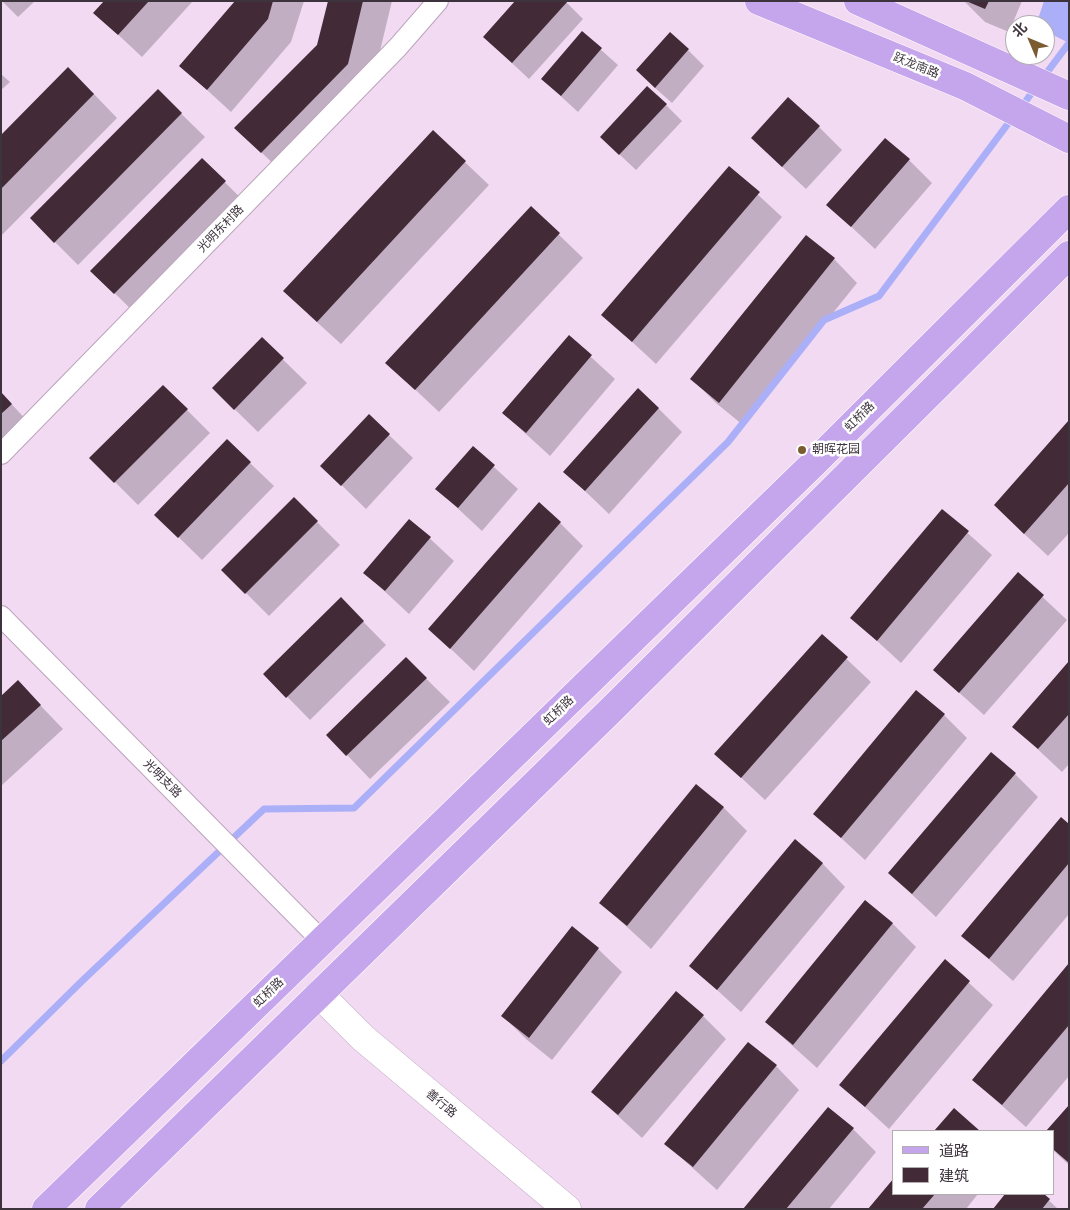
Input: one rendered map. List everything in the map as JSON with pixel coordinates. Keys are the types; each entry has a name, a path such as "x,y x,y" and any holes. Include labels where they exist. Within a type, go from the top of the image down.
{"main road":[{"name":"跃龙南路","path":"759,1 965,86 1069,139"},
{"path":"858,1 1069,96"},
{"name":"虹桥路","path":"46,1209 814,464 1069,209"},
{"path":"99,1209 611,710 1069,255"}],"street":[{"name":"光明东村路","path":"1,454 398,47 438,1"},
{"name":"光明支路","path":"1,616 322,941"},
{"name":"善行路","path":"319,994 363,1038 567,1209"}],"water":[{"path":"1044,1 1069,1 1069,43 1055,36 1055,15 1039,15"}],"building":[{"path":"104,1 149,1 118,35 93,13"},
{"path":"235,1 273,1 268,19 207,90 179,66"},
{"path":"328,1 363,1 348,64 261,153 234,128 317,45"},
{"path":"515,1 568,1 512,63 483,37"},
{"path":"966,1 989,1 985,9"},
{"path":"582,31 602,48 561,96 541,79"},
{"path":"670,32 689,49 655,88 636,70"},
{"path":"68,67 94,94 1,189 1,135"},
{"path":"647,86 667,104 619,155 600,137"},
{"path":"158,89 182,113 54,243 30,218"},
{"path":"788,97 820,126 782,167 751,138"},
{"path":"433,130 466,161 317,322 283,291"},
{"path":"885,138 910,159 851,227 826,205"},
{"path":"202,158 226,181 114,294 90,271"},
{"path":"729,166 760,192 632,342 601,315"},
{"path":"531,206 560,233 415,390 385,363"},
{"path":"806,235 835,258 719,403 690,379"},
{"path":"569,335 592,355 526,433 502,413"},
{"path":"262,337 284,358 234,410 212,388"},
{"path":"163,385 188,409 114,483 89,458"},
{"path":"638,388 659,408 585,491 563,472"},
{"path":"1,392 12,404 1,414"},
{"path":"369,414 390,434 341,486 320,466"},
{"path":"1069,420 1069,483 1024,534 994,505"},
{"path":"227,439 251,462 178,538 154,515"},
{"path":"473,446 495,465 458,508 435,489"},
{"path":"294,497 318,521 245,594 221,570"},
{"path":"539,502 561,522 450,649 428,629"},
{"path":"942,509 969,531 877,641 850,618"},
{"path":"409,519 431,537 385,591 363,573"},
{"path":"1018,572 1044,595 959,693 933,670"},
{"path":"341,597 364,621 286,698 263,674"},
{"path":"822,634 848,657 741,778 714,754"},
{"path":"406,657 427,678 346,756 326,735"},
{"path":"1069,661 1069,714 1038,749 1012,727"},
{"path":"18,680 41,705 1,741 1,696"},
{"path":"916,690 945,714 841,838 813,814"},
{"path":"991,752 1016,773 912,894 888,873"},
{"path":"696,784 724,807 627,926 599,903"},
{"path":"1061,817 1069,824 1069,863 989,959 961,936"},
{"path":"795,839 823,863 717,990 689,966"},
{"path":"865,900 893,923 793,1045 765,1022"},
{"path":"572,926 599,948 529,1038 501,1016"},
{"path":"945,959 970,981 865,1107 839,1085"},
{"path":"1069,963 1069,1025 1002,1105 972,1080"},
{"path":"676,991 704,1015 618,1115 591,1092"},
{"path":"748,1042 777,1065 693,1167 664,1144"},
{"path":"1069,1105 1069,1163 1055,1151 1055,1130 1047,1130"},
{"path":"828,1107 854,1128 786,1209 743,1209"},
{"path":"954,1108 979,1130 935,1130"},
{"path":"892,1180 892,1195 934,1195 922,1209 868,1209"},
{"path":"1004,1195 1045,1195 1050,1199 1042,1209 993,1209"}],"waterway":[{"path":"1042,79 1069,43"},
{"path":"1020,109 1036,87"},
{"path":"1,1061 82,981 264,809 354,808 728,442 824,320 879,296 1013,117"}],"place":[{"name":"朝晖花园","path":"802,450"}]}
